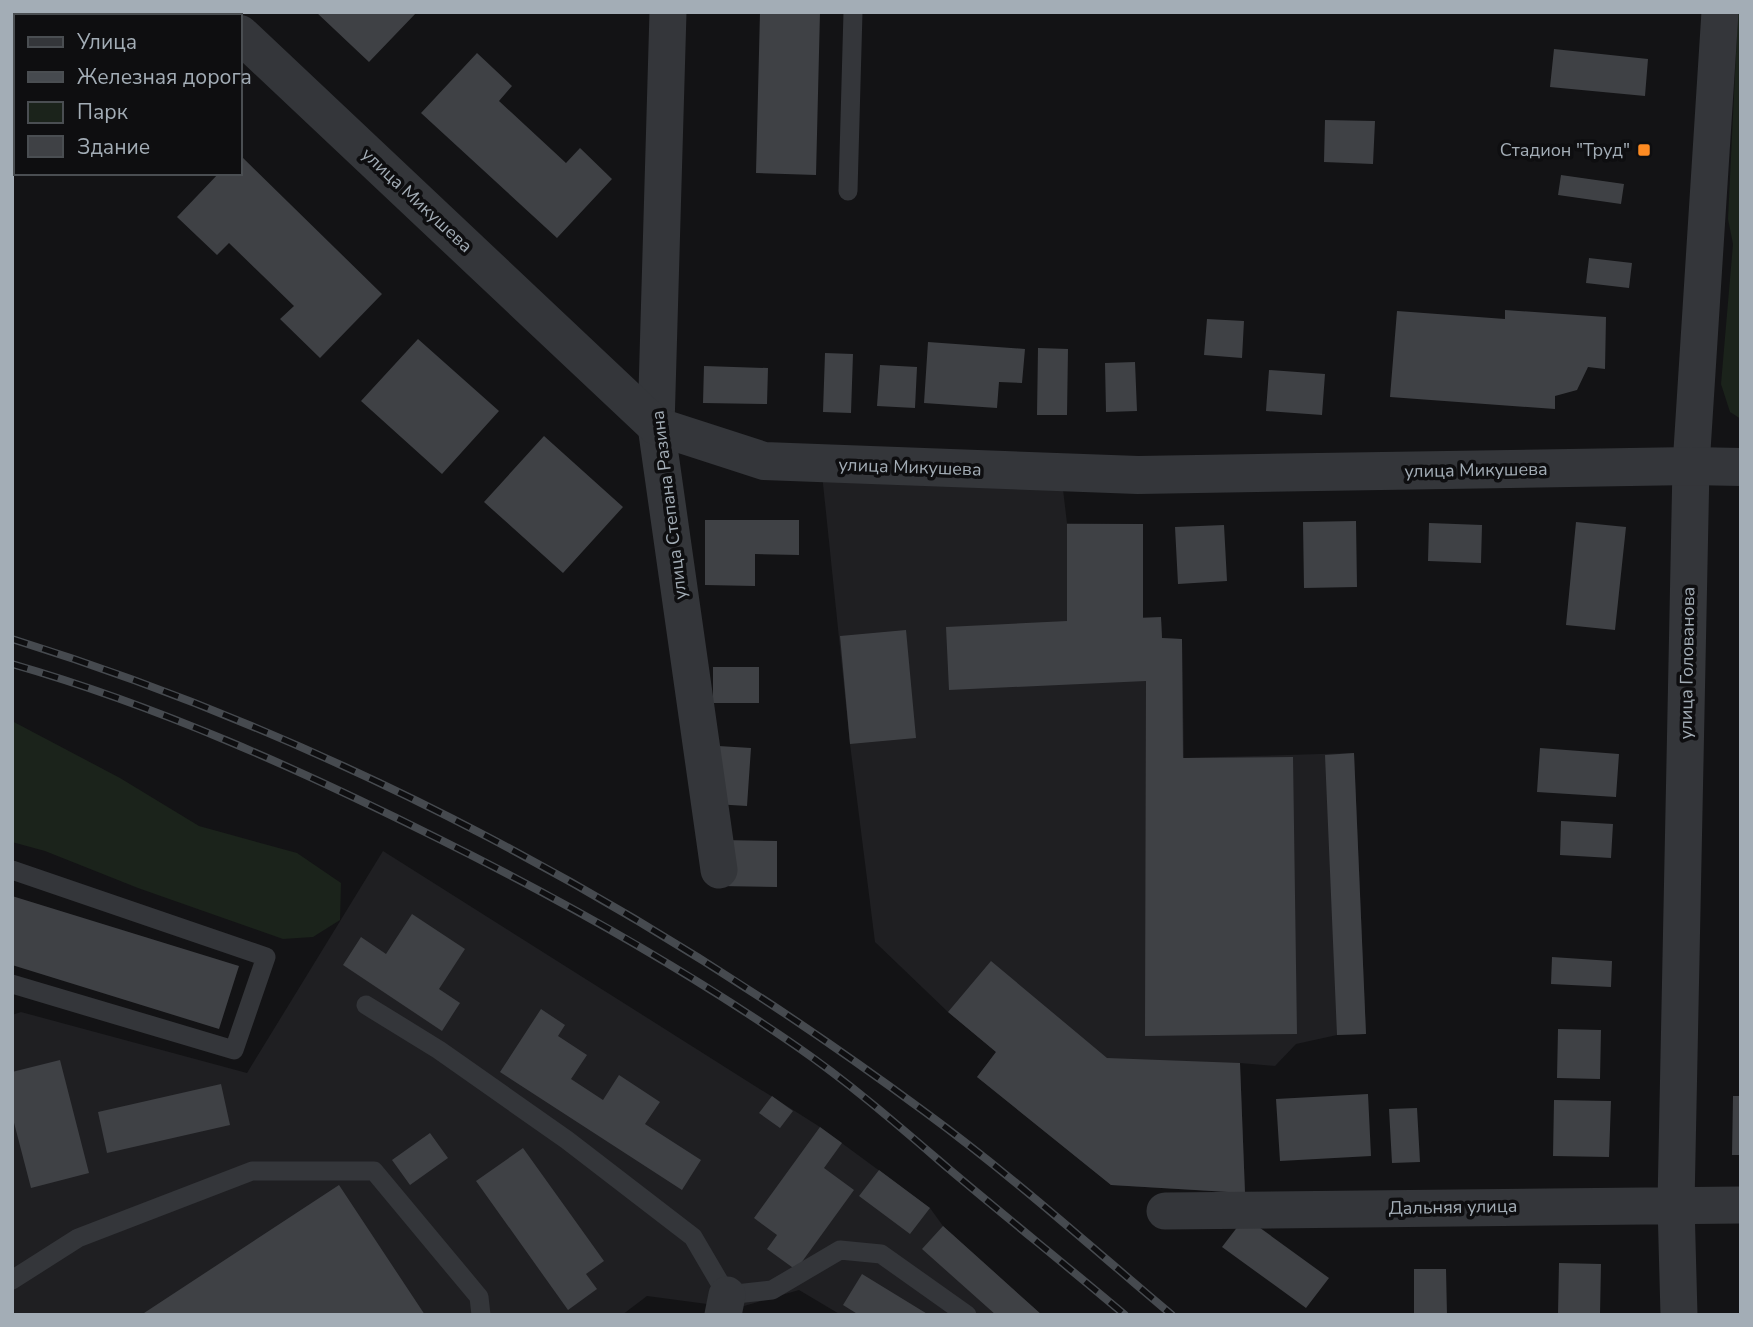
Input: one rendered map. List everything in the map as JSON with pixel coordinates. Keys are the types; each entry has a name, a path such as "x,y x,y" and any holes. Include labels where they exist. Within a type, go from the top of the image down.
{"street":[{"name":"улица Степана Разина","path":"668,12 656,426 719,870"},
{"name":"улица Голованова","path":"1679,1315 1676,1205 1691,466 1720,12"},
{"name":"улица Микушева","path":"242,36 656,426 764,461 1138,475 1741,467"},
{"name":"Дальняя улица","path":"1165,1211 1741,1205"}],"lane":[{"path":"848,191 853,12"},
{"path":"12,870 266,957 234,1050 12,985"},
{"path":"366,1004 450,1057 567,1140 693,1237 725,1305 772,1290 840,1250 881,1254 967,1315"},
{"path":"12,1280 78,1238 252,1171 374,1171 479,1297 481,1315"}],"shaded area":[{"path":"822,474 1062,481 1067,523 1143,524 1143,617 1161,617 1162,638 1182,639 1184,758 1354,753 1366,1034 1337,1035 1296,1044 1275,1066 1240,1063 1245,1193 1111,1185 977,1077 996,1052 948,1012 875,942 850,744"},
{"path":"383,851 820,1127 930,1208 943,1226 1042,1315 841,1315 799,1290 737,1308 647,1296 622,1315 12,1315 12,1015 21,1012 247,1073"}],"green space":[{"path":"1738,12 1741,12 1741,419 1730,412 1721,384 1733,244 1728,219"},
{"path":"12,721 120,778 199,826 297,853 341,883 340,920 313,937 283,939 138,888 45,851 12,842"}],"building":[{"path":"12,12 83,12 14,14 14,24"},
{"path":"316,12 417,12 369,62"},
{"path":"760,12 820,12 816,175 756,173"},
{"path":"1554,49 1648,59 1645,96 1550,87"},
{"path":"477,53 512,86 499,101 566,163 580,148 612,179 557,238 421,113"},
{"path":"1325,120 1375,121 1373,164 1324,162"},
{"path":"242,157 382,294 320,358 280,319 294,306 229,243 217,255 177,217 217,175 242,175"},
{"path":"1561,175 1624,184 1621,204 1558,195"},
{"path":"1589,258 1632,263 1629,288 1586,283"},
{"path":"1505,310 1606,317 1605,369 1588,367 1577,390 1555,396 1555,409 1390,397 1397,311 1505,319"},
{"path":"1207,319 1244,321 1242,358 1204,355"},
{"path":"418,339 499,411 442,474 361,401"},
{"path":"928,342 1025,349 1022,383 999,382 997,408 924,403"},
{"path":"1038,348 1068,349 1067,415 1037,415"},
{"path":"825,353 853,354 851,413 823,412"},
{"path":"1135,362 1137,411 1106,412 1105,363"},
{"path":"880,365 917,367 915,408 877,406"},
{"path":"704,366 768,368 767,404 703,403"},
{"path":"1269,370 1325,374 1322,415 1266,411"},
{"path":"544,436 623,507 563,573 484,502"},
{"path":"705,520 799,520 799,555 755,554 755,586 705,585"},
{"path":"1356,521 1357,587 1304,588 1303,522"},
{"path":"1576,522 1626,527 1615,630 1566,625"},
{"path":"1429,523 1482,525 1481,563 1428,561"},
{"path":"1067,524 1143,524 1143,618 1161,617 1162,638 1182,639 1183,758 1293,757 1297,1034 1145,1036 1146,681 949,690 946,627 1067,621"},
{"path":"1224,525 1227,581 1178,584 1175,527"},
{"path":"906,630 916,738 850,744 840,636"},
{"path":"713,667 759,667 759,703 713,703"},
{"path":"702,745 751,748 747,806 698,803"},
{"path":"1540,748 1619,754 1616,797 1537,792"},
{"path":"1354,753 1366,1034 1337,1035 1325,755"},
{"path":"1561,821 1613,824 1611,858 1560,855"},
{"path":"719,840 777,841 777,887 719,886"},
{"path":"12,896 239,966 219,1029 12,965"},
{"path":"412,914 465,949 439,989 460,1003 442,1031 343,965 361,937 386,954"},
{"path":"1552,957 1612,961 1611,987 1551,984"},
{"path":"991,961 1107,1058 1240,1063 1245,1193 1111,1185 977,1077 996,1052 948,1012"},
{"path":"541,1009 565,1025 558,1036 587,1055 571,1079 603,1100 619,1075 660,1102 645,1124 701,1160 682,1190 500,1072"},
{"path":"1558,1029 1601,1030 1600,1079 1557,1078"},
{"path":"60,1060 89,1173 31,1188 12,1115 12,1072"},
{"path":"221,1084 230,1125 107,1153 98,1112"},
{"path":"1368,1094 1371,1156 1280,1161 1276,1099"},
{"path":"772,1096 793,1111 780,1128 759,1113"},
{"path":"1733,1096 1741,1096 1741,1155 1732,1155"},
{"path":"1554,1100 1611,1101 1609,1157 1553,1156"},
{"path":"1417,1108 1420,1162 1392,1163 1389,1109"},
{"path":"820,1127 842,1143 824,1168 854,1190 796,1270 767,1249 777,1235 754,1218"},
{"path":"430,1133 448,1158 410,1185 392,1160"},
{"path":"523,1148 604,1261 586,1274 597,1289 568,1310 476,1181"},
{"path":"879,1170 930,1208 910,1234 859,1196"},
{"path":"339,1185 425,1315 141,1315"},
{"path":"1245,1217 1329,1278 1306,1308 1222,1247"},
{"path":"943,1226 1042,1315 996,1315 922,1249"},
{"path":"1559,1263 1601,1264 1600,1315 1558,1315"},
{"path":"1414,1269 1446,1269 1447,1315 1414,1315"},
{"path":"862,1274 929,1315 859,1315 843,1305"}],"railway":[{"path":"12,639 134,680 255,727 373,780 488,837 602,900 712,966 820,1037 925,1112 1019,1186 1172,1315"},
{"path":"12,664 121,699 280,763 482,861 620,935 753,1017 836,1075 1125,1315"}],"place":[{"name":"Стадион \"Труд\"","path":"1644,150"}]}
